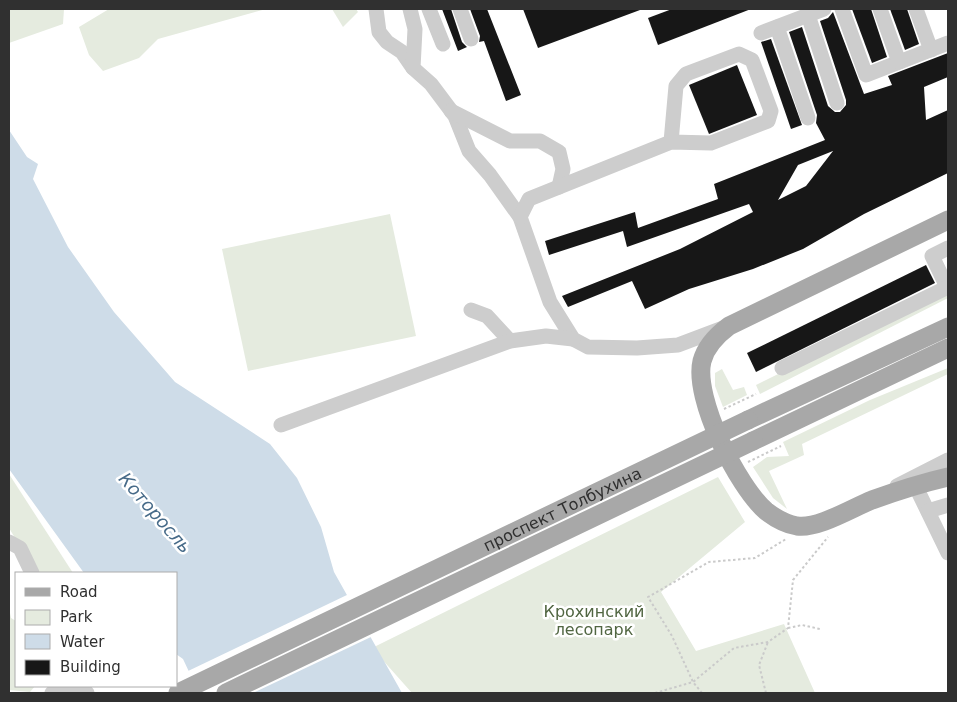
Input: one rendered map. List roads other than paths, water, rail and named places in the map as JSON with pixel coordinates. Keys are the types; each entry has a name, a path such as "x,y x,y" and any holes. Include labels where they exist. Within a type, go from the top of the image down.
{"main road":[{"path":"948,220 729,326 708,347 702,361 702,388 716,433 734,468 765,510 783,522 799,526 818,522 916,485 948,477"},
{"name":"проспект Толбухина","path":"178,693 948,326"},
{"name":"проспект Толбухина","path":"226,693 948,348"}],"street":[{"path":"376,9 379,32 387,42 402,52 413,68 431,84 451,111 469,151 490,175 520,217 550,302 573,338 588,347 637,348 678,345 729,326"},
{"path":"410,9 414,30 413,68"},
{"path":"429,9 443,44"},
{"path":"460,9 471,38"},
{"path":"761,33 824,9"},
{"path":"842,9 866,75 948,43"},
{"path":"880,9 899,62"},
{"path":"916,9 931,50"},
{"path":"808,15 837,103"},
{"path":"777,27 808,118"},
{"path":"520,217 529,199 671,142 711,143 768,121 771,111 752,60 739,54 686,74 676,86 671,142"},
{"path":"451,111 510,141 540,141 558,152 563,169 559,187"},
{"path":"782,368 948,287 932,256 948,248"},
{"path":"471,310 487,316 510,341"},
{"path":"281,425 510,341 546,336 573,338"},
{"path":"870,501 948,460"},
{"path":"916,485 948,553"},
{"path":"928,511 948,505"},
{"path":"9,542 20,548 32,572"},
{"path":"52,693 74,689 88,693"}],"water":[{"name":"Которосль","path":"9,130 27,157 38,164 33,179 68,247 114,312 175,382 270,444 297,478 321,527 334,572 402,693 199,693 183,659 178,655 178,572 83,572 9,469"}],"park label":[{"name":"Крохинский лесопарк","path":"594,620"}]}
